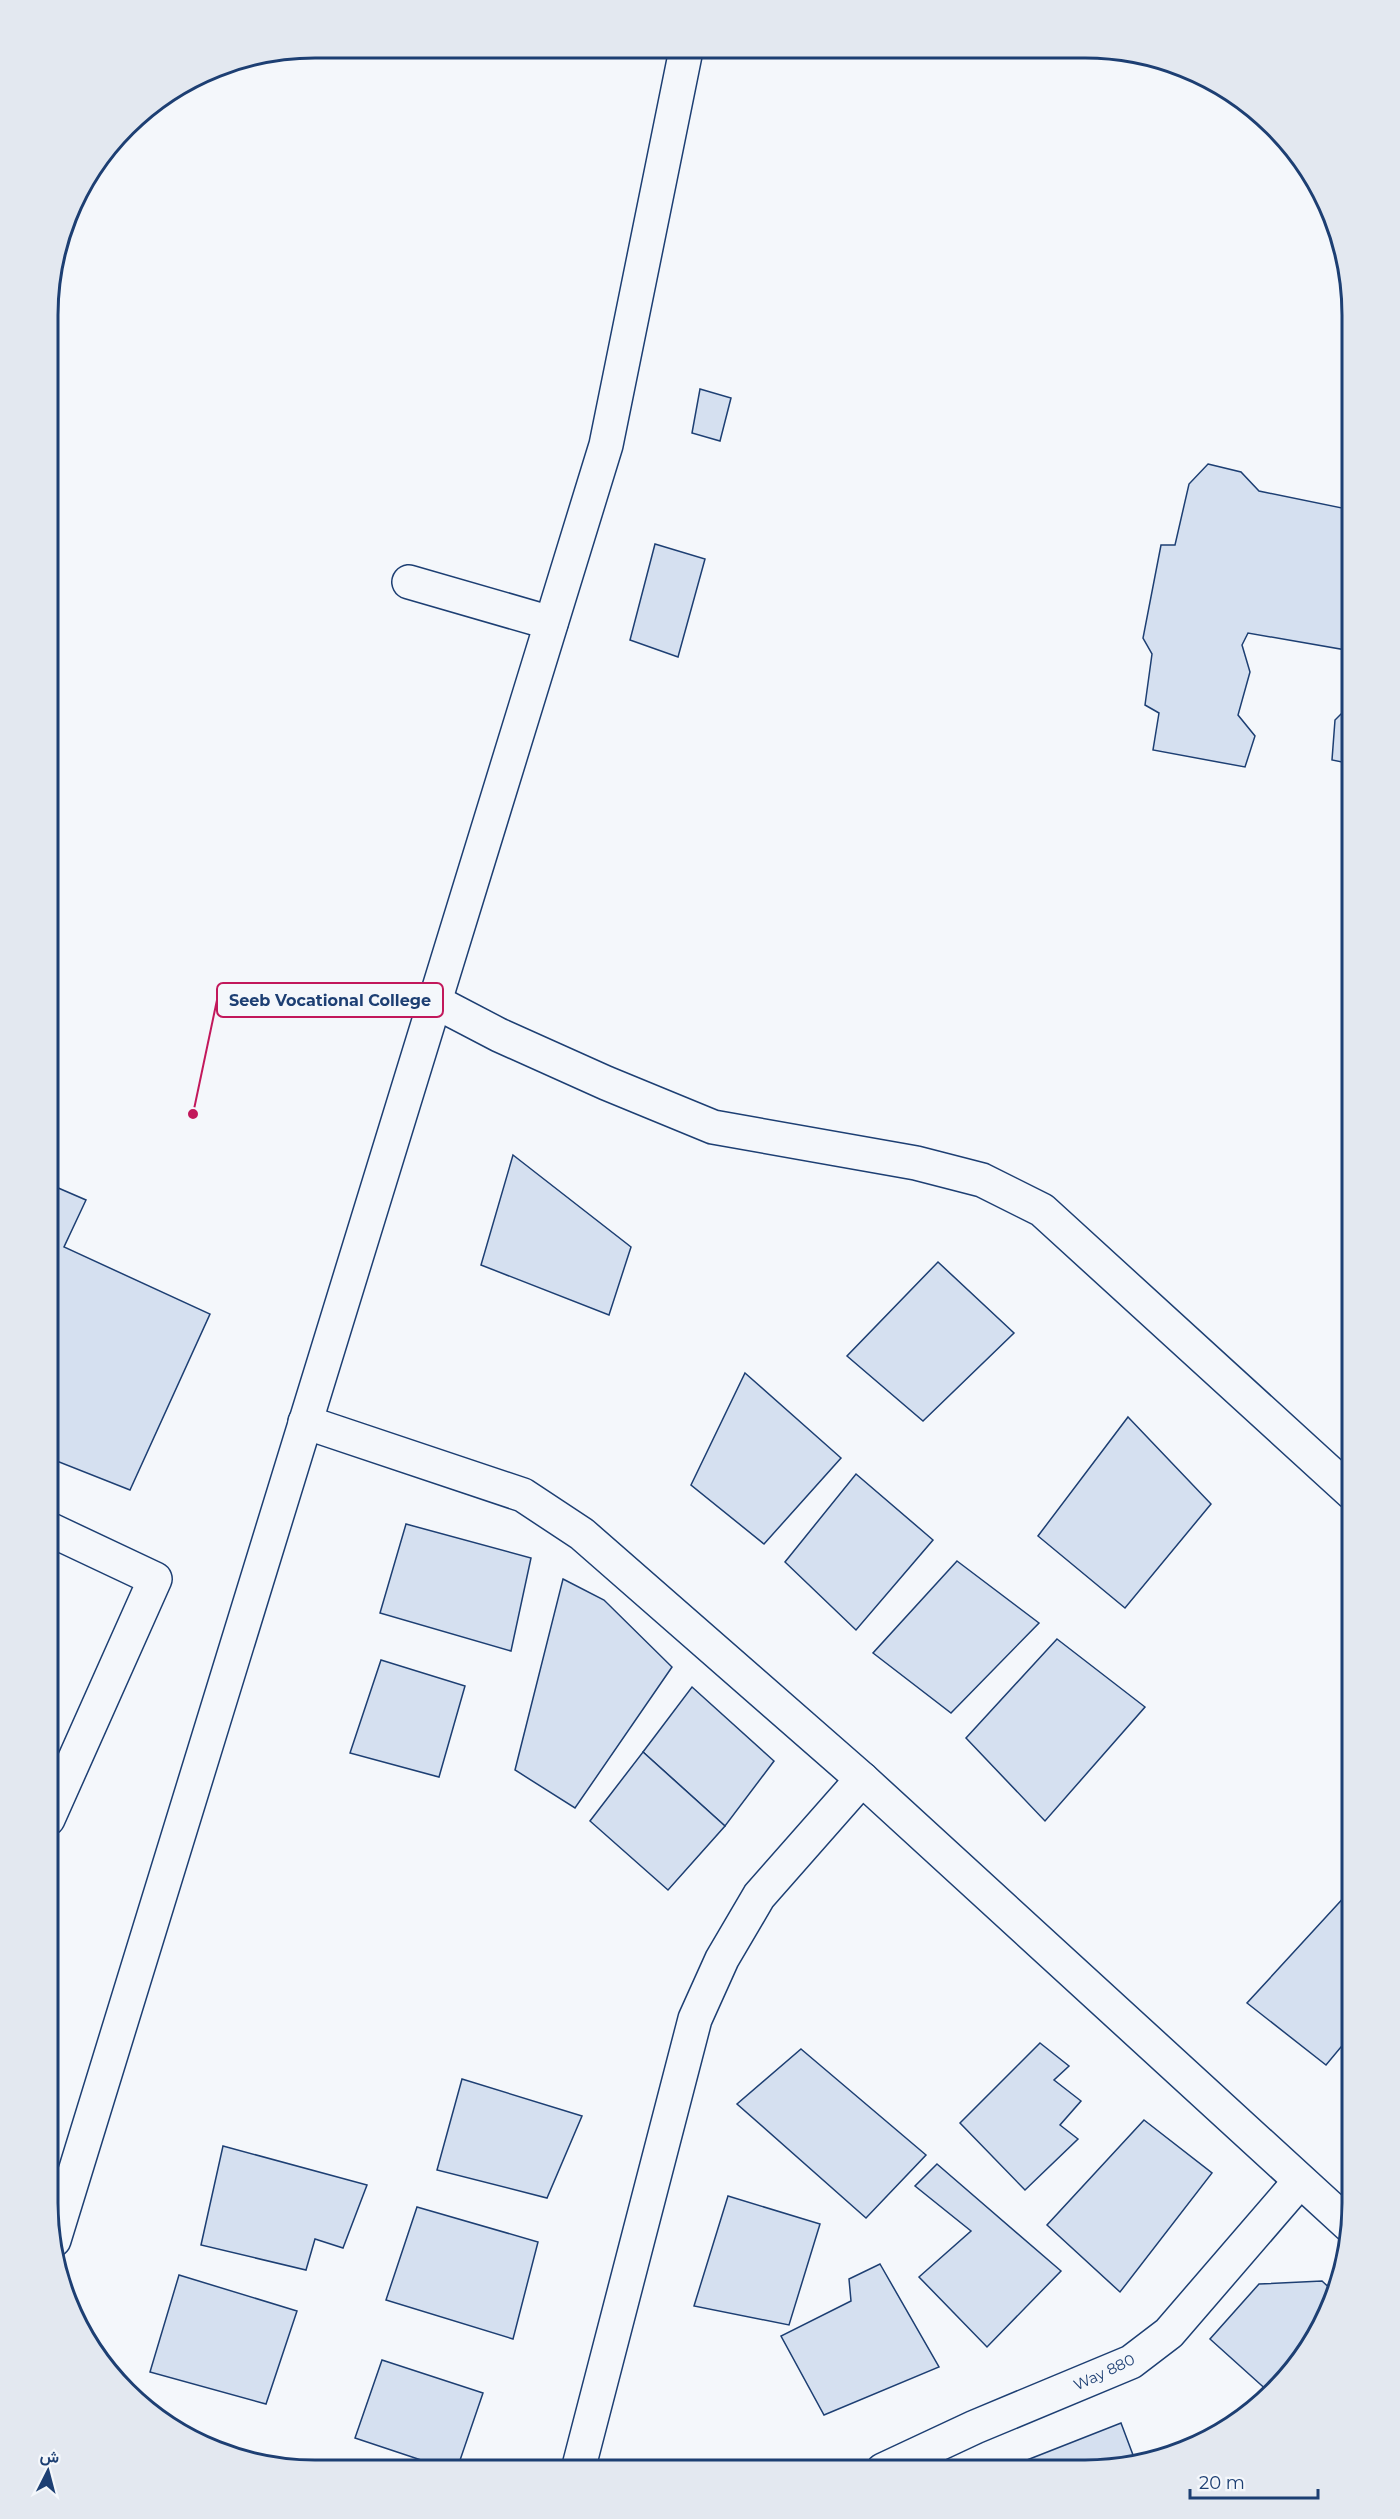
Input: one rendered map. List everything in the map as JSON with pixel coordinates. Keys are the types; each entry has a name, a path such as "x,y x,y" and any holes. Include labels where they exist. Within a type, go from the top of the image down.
{"street":[{"path":"59,2223 606,445 684,58"},
{"path":"409,582 551,623"},
{"path":"434,1001 499,1035 606,1083 713,1127 916,1163 982,1180 1042,1210 1342,1484"},
{"path":"305,1422 523,1495 582,1534 862,1779 1341,2218"},
{"path":"58,1533 155,1579 58,1797"},
{"path":"581,2460 695,2019 722,1959 759,1896 862,1779"},
{"name":"Way 880","path":"904,2460 975,2427 1131,2362 1169,2333 1300,2181"}],"building":[{"path":"700,389 731,398 720,441 692,433"},
{"path":"1208,464 1241,472 1259,491 1342,508 1342,649 1248,633 1242,645 1250,672 1238,715 1255,736 1245,767 1153,750 1159,713 1145,705 1152,654 1143,638 1161,545 1175,545 1189,484"},
{"path":"655,544 705,559 678,657 630,640"},
{"path":"1342,713 1342,762 1332,760 1335,720"},
{"path":"513,1155 631,1247 609,1315 481,1265"},
{"path":"58,1188 86,1200 64,1247 210,1314 130,1490 58,1462"},
{"path":"938,1262 1014,1333 923,1421 847,1356"},
{"path":"745,1373 841,1458 764,1544 691,1485"},
{"path":"1128,1417 1211,1504 1125,1608 1038,1536"},
{"path":"856,1474 933,1540 856,1630 785,1562"},
{"path":"406,1524 531,1558 511,1651 380,1613"},
{"path":"957,1561 1039,1623 951,1713 873,1653"},
{"path":"563,1579 604,1600 672,1667 575,1808 515,1770"},
{"path":"1057,1639 1145,1707 1045,1821 966,1738"},
{"path":"381,1660 465,1686 439,1777 350,1753"},
{"path":"692,1687 774,1761 725,1826 643,1752"},
{"path":"643,1752 725,1826 668,1890 590,1821"},
{"path":"1342,1900 1342,2046 1326,2065 1247,2003"},
{"path":"1040,2043 1069,2066 1054,2080 1081,2101 1060,2125 1078,2139 1025,2190 960,2123"},
{"path":"801,2049 926,2155 866,2218 737,2104"},
{"path":"462,2079 582,2116 547,2198 437,2170"},
{"path":"1144,2120 1212,2173 1120,2292 1047,2225"},
{"path":"223,2146 367,2185 343,2248 315,2239 306,2270 201,2245"},
{"path":"937,2164 1061,2271 987,2347 919,2277 971,2231 915,2186"},
{"path":"728,2196 820,2224 789,2325 694,2306"},
{"path":"417,2207 538,2242 513,2339 386,2300"},
{"path":"880,2264 939,2367 824,2415 781,2336 851,2301 849,2279"},
{"path":"179,2275 297,2311 266,2404 150,2372"},
{"path":"1322,2281 1328,2286 1307,2332 1278,2373 1264,2387 1210,2339 1259,2284"},
{"path":"382,2360 483,2393 460,2460 421,2460 355,2438"},
{"path":"1121,2423 1133,2456 1102,2460 1027,2460"}],"place":[{"name":"Seeb Vocational College","path":"193,1114"}]}
